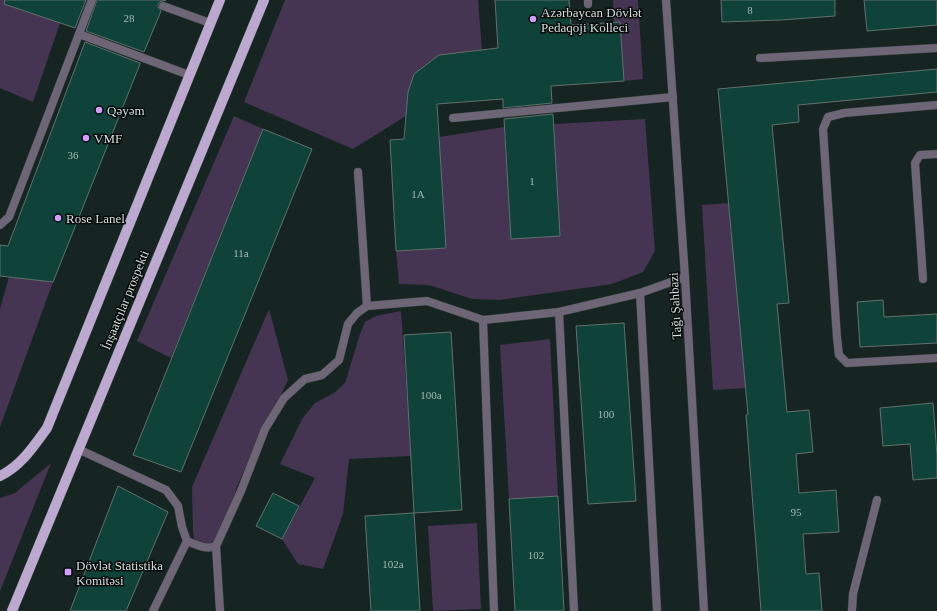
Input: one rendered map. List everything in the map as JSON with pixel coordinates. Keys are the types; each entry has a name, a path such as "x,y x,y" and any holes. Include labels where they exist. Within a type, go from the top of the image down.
{"main road":[{"name":"İnşaatçılar prospekti","path":"0,476 22,461 47,428 220,0"},
{"name":"İnşaatçılar prospekti","path":"12,611 264,0"}],"street":[{"path":"0,225 9,217 92,0"},
{"name":"Tağı Şahbazi","path":"666,0 686,277 704,611"},
{"path":"163,6 210,23"},
{"path":"79,34 189,75"},
{"path":"760,58 937,48"},
{"path":"453,118 673,96"},
{"path":"937,105 844,113 828,117 822,129 836,331 840,355 848,364 937,358"},
{"path":"923,279 915,163 920,155 937,154"},
{"path":"358,172 367,306"},
{"path":"220,611 216,546 241,491 265,428 284,398 304,379 322,375 339,360 348,324 357,313 367,306 426,301 482,320 559,312 640,293 686,277"},
{"path":"640,293 657,611"},
{"path":"559,312 574,611"},
{"path":"482,320 494,611"},
{"path":"78,449 166,490 178,506 186,541 153,611"},
{"path":"852,611 853,594 876,500"},
{"path":"186,541 205,547 212,548 216,546"}],"shaded area":[{"path":"0,0 27,0 60,23 33,102 0,88"},
{"path":"285,0 478,0 482,50 439,55 414,74 408,92 406,116 353,149 244,102"},
{"path":"613,0 638,0 643,79 624,81 620,22 614,22"},
{"path":"234,116 263,129 171,358 137,341"},
{"path":"645,119 655,251 643,272 612,284 500,300 472,299 429,285 399,284 396,251 446,248 439,137 504,127 511,238 560,236 554,124"},
{"path":"729,203 746,388 713,390 702,205"},
{"path":"9,277 53,282 0,427 0,309"},
{"path":"269,309 288,380 237,486 222,545 207,549 195,546 193,531 192,487"},
{"path":"401,311 411,456 349,459 343,514 323,569 298,564 282,539 315,478 280,464 302,419 315,403 334,393 345,383 365,322 376,316"},
{"path":"550,339 558,496 509,499 500,345"},
{"path":"51,463 0,591 0,498 15,493"},
{"path":"477,523 481,609 433,611 428,526"}],"building":[{"path":"5,0 86,0 75,28 4,4"},
{"path":"97,0 166,0 158,4 161,11 144,52 86,31"},
{"path":"495,0 569,0 571,25 620,22 624,81 551,86 552,103 503,108 503,99 437,104 446,248 396,251 390,140 404,139 408,92 414,74 439,55 498,48"},
{"path":"721,0 835,0 835,16 722,22"},
{"path":"864,0 937,0 937,25 867,31"},
{"path":"85,42 140,64 53,282 0,276 0,245 8,246"},
{"path":"937,69 937,92 798,105 799,122 772,125 789,303 777,304 787,412 809,410 813,452 796,454 799,493 836,490 839,532 803,534 806,574 819,573 822,611 761,611 746,415 748,414 718,89"},
{"path":"553,114 560,236 511,239 504,119"},
{"path":"263,129 312,149 181,472 133,455"},
{"path":"883,300 884,317 937,314 937,343 860,347 857,302"},
{"path":"624,323 636,501 588,504 576,326"},
{"path":"451,332 462,510 414,513 404,335"},
{"path":"933,403 937,455 937,478 913,480 910,444 883,446 880,408"},
{"path":"118,486 168,512 126,611 70,611"},
{"path":"273,493 299,506 282,539 256,526"},
{"path":"558,496 564,611 515,611 509,499"},
{"path":"414,513 420,611 371,611 365,516"}],"place":[{"name":"Azərbaycan Dövlət Pedaqoji Kolleci","path":"533,19"},
{"name":"Qəyəm","path":"99,110"},
{"name":"VMF","path":"86,138"},
{"name":"Rose Lanel","path":"58,218"},
{"name":"Dövlət Statistika Komitəsi","path":"68,572"}]}
